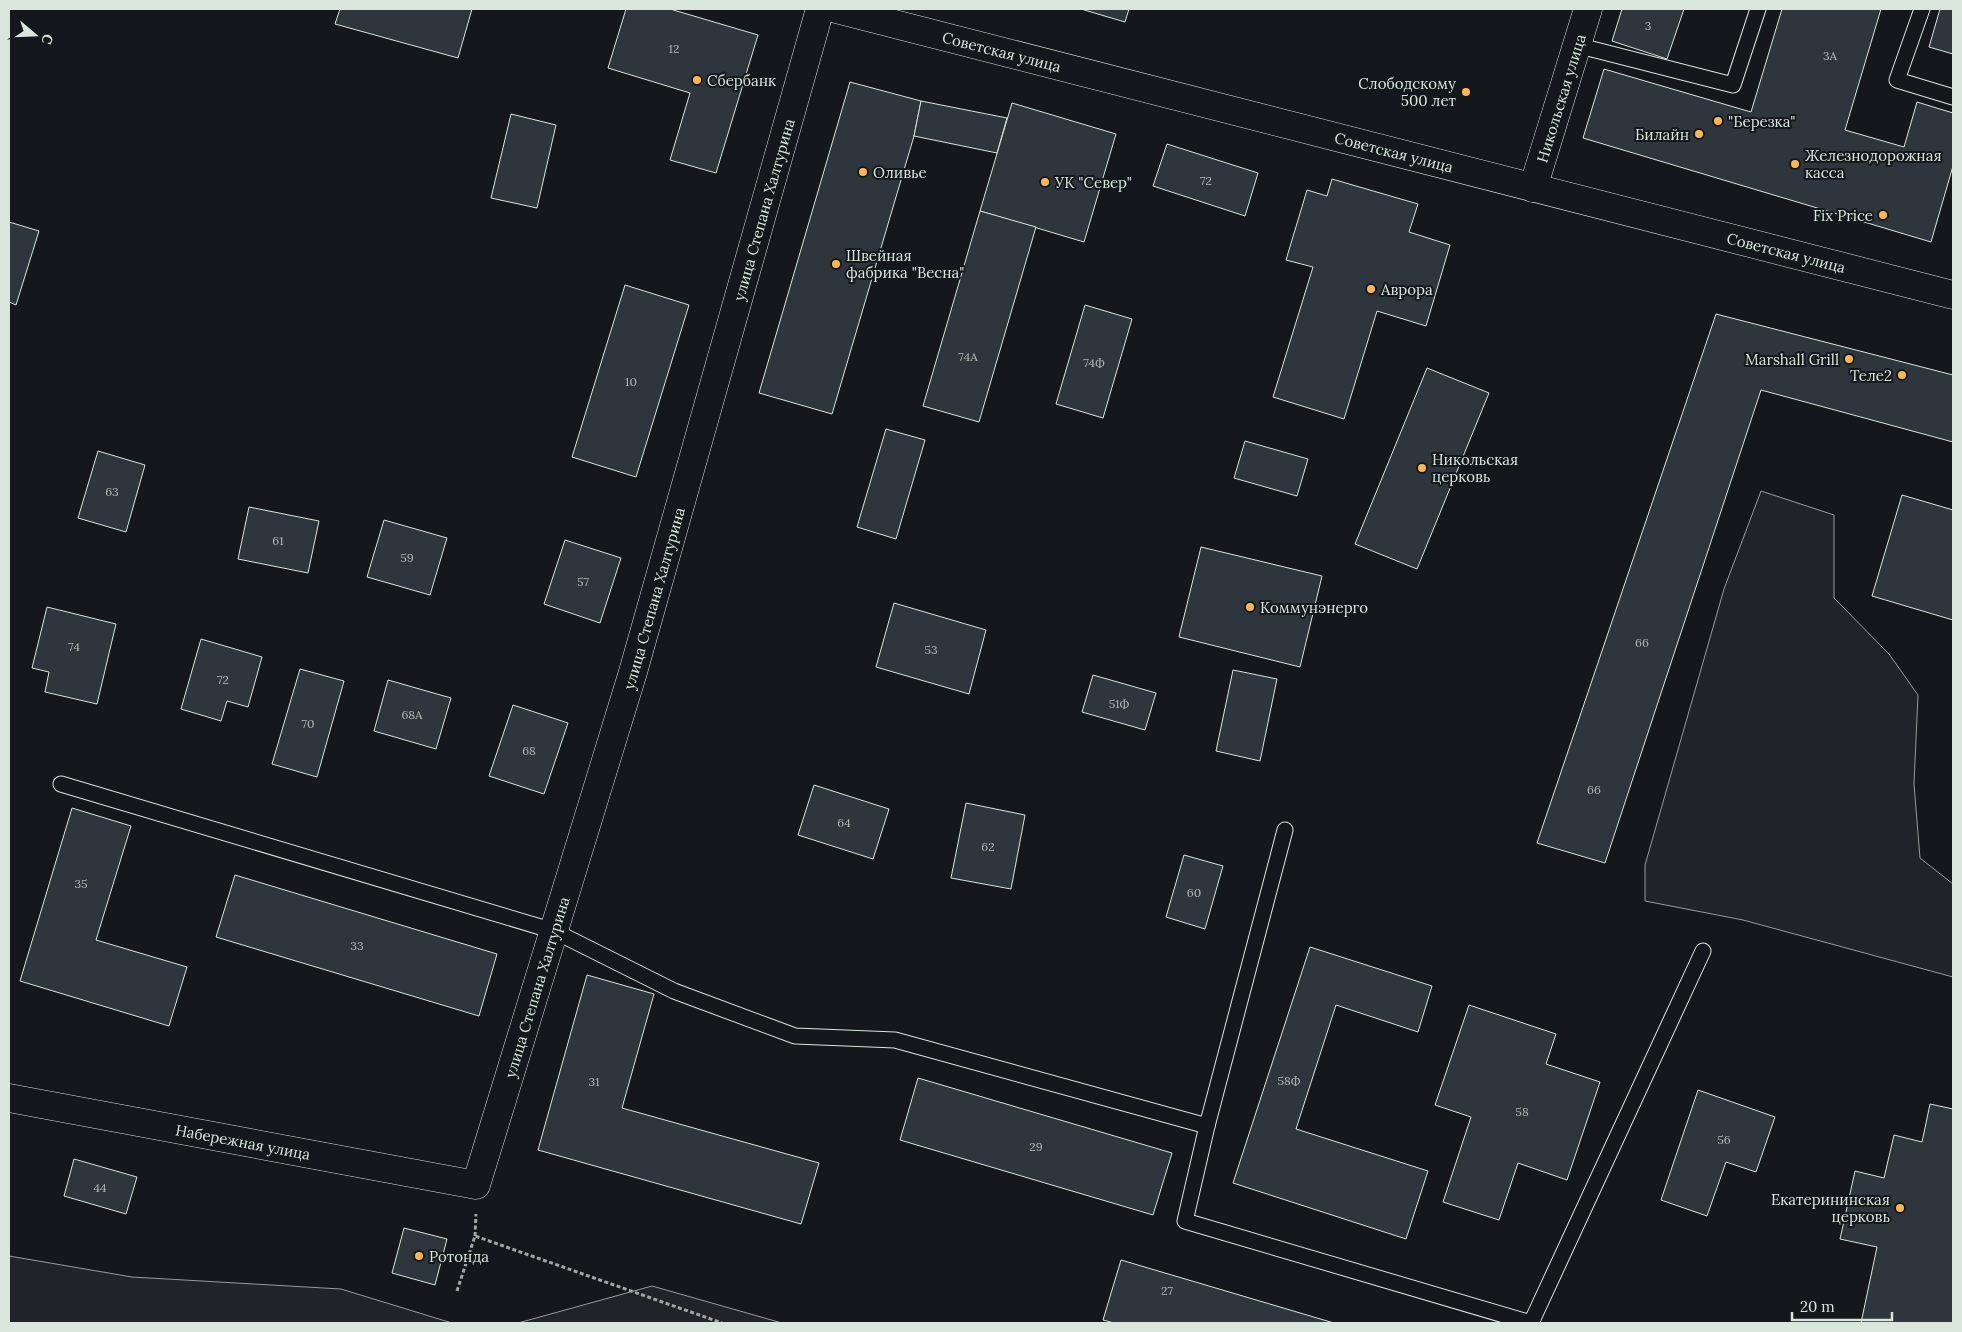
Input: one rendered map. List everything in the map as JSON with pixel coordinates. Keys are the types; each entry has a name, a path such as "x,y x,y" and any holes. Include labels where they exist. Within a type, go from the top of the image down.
{"street":[{"name":"улица Степана Халтурина","path":"476,1185 633,672 820,9"},
{"name":"Советская улица","path":"836,9 1953,295"},
{"name":"Никольская улица","path":"1533,188 1588,9"},
{"name":"Набережная улица","path":"9,1098 476,1185"}],"lane":[{"path":"1576,45 1733,85 1758,9"},
{"path":"1922,9 1897,80 1953,97"},
{"path":"61,784 554,931 674,991 795,1036 895,1040 1207,1126"},
{"path":"1286,830 1207,1126 1185,1221 1531,1323 1703,951"}],"path":[{"path":"457,1291 476,1236 722,1323"}],"shaded area":[{"path":"1761,491 1834,515 1834,598 1889,654 1918,695 1914,784 1920,858 1953,884 1953,977 1743,920 1645,901 1645,865 1724,589"},
{"path":"9,1256 132,1277 341,1289 452,1323 9,1323"},
{"path":"652,1286 782,1323 518,1323"}],"building":[{"path":"340,9 472,9 458,58 335,24"},
{"name":"Сбербанк","path":"626,9 670,9 758,35 716,173 670,160 690,93 608,68"},
{"path":"1081,9 1129,9 1125,22"},
{"path":"1622,9 1684,9 1667,59 1612,41"},
{"name":"\"Березка\"","path":"1782,9 1881,9 1845,130 1904,147 1917,102 1953,113 1953,166 1931,242 1583,138 1604,69 1751,112"},
{"path":"1940,9 1953,9 1953,54 1929,47"},
{"name":"Швейная фабрика \"Весна\"","path":"850,82 921,101 914,136 832,414 759,393"},
{"path":"921,101 1007,118 997,153 914,136"},
{"name":"УК \"Север\"","path":"1012,103 1116,134 1084,242 980,211"},
{"path":"511,114 556,125 537,208 491,198"},
{"path":"1167,144 1258,173 1245,216 1153,186"},
{"name":"Аврора","path":"1332,179 1418,204 1409,232 1450,245 1426,326 1377,311 1344,419 1273,397 1313,267 1286,260 1307,190 1327,196"},
{"path":"980,211 1036,227 979,422 923,406"},
{"path":"9,222 39,231 16,305 9,302"},
{"path":"625,285 689,305 636,477 572,457"},
{"path":"1085,305 1132,319 1103,418 1056,404"},
{"path":"1716,314 1953,375 1953,442 1761,390 1605,863 1537,843"},
{"name":"Никольская церковь","path":"1427,368 1489,393 1417,569 1355,544"},
{"path":"886,429 925,440 896,539 857,527"},
{"path":"1245,441 1308,459 1297,496 1234,478"},
{"path":"98,451 145,465 126,532 78,518"},
{"path":"1902,495 1953,510 1953,620 1872,596"},
{"path":"249,507 319,521 308,573 238,559"},
{"path":"384,520 447,538 430,595 367,577"},
{"path":"565,540 621,558 600,623 544,604"},
{"name":"Коммунэнерго","path":"1201,547 1322,576 1300,667 1179,637"},
{"path":"894,603 986,630 969,694 876,667"},
{"path":"47,607 116,624 97,704 45,692 49,672 32,668"},
{"path":"201,639 262,657 248,707 227,701 221,721 181,709"},
{"path":"300,669 344,681 317,777 272,764"},
{"path":"1233,670 1277,679 1260,761 1216,751"},
{"path":"1093,675 1156,693 1145,730 1082,712"},
{"path":"388,680 451,698 436,749 374,731"},
{"path":"513,705 568,723 544,794 489,776"},
{"path":"814,785 889,809 873,859 798,835"},
{"path":"966,803 1025,815 1011,889 951,878"},
{"path":"72,808 131,826 96,940 187,967 169,1026 20,981"},
{"path":"1184,855 1223,866 1205,929 1166,917"},
{"path":"235,875 497,954 479,1016 216,937"},
{"path":"1310,947 1432,986 1418,1032 1336,1005 1296,1129 1428,1171 1406,1239 1233,1183"},
{"path":"587,975 654,994 622,1108 819,1163 801,1224 538,1150"},
{"path":"1469,1005 1556,1034 1546,1064 1600,1082 1567,1180 1518,1163 1499,1220 1443,1202 1471,1117 1435,1105"},
{"path":"918,1078 1172,1153 1153,1215 900,1140"},
{"path":"1698,1090 1775,1117 1756,1172 1726,1162 1707,1216 1661,1200"},
{"name":"Екатерининская церковь","path":"1930,1104 1953,1109 1953,1323 1861,1323 1877,1247 1840,1239 1855,1171 1884,1178 1894,1135 1922,1142"},
{"path":"74,1159 137,1177 126,1214 64,1196"},
{"name":"Ротонда","path":"404,1228 447,1239 435,1285 392,1273"},
{"path":"1121,1260 1334,1323 1114,1323 1103,1320"}],"place":[{"name":"Сбербанк","path":"697,80"},
{"name":"Слободскому 500 лет","path":"1466,92"},
{"name":"\"Березка\"","path":"1718,121"},
{"name":"Билайн","path":"1699,134"},
{"name":"Железнодорожная касса","path":"1795,164"},
{"name":"Оливье","path":"863,172"},
{"name":"УК \"Север\"","path":"1045,182"},
{"name":"Fix Price","path":"1883,215"},
{"name":"Швейная фабрика \"Весна\"","path":"836,264"},
{"name":"Аврора","path":"1371,289"},
{"name":"Marshall Grill","path":"1849,359"},
{"name":"Теле2","path":"1902,375"},
{"name":"Никольская церковь","path":"1422,468"},
{"name":"Коммунэнерго","path":"1250,607"},
{"name":"Екатерининская церковь","path":"1900,1208"},
{"name":"Ротонда","path":"419,1256"}]}
